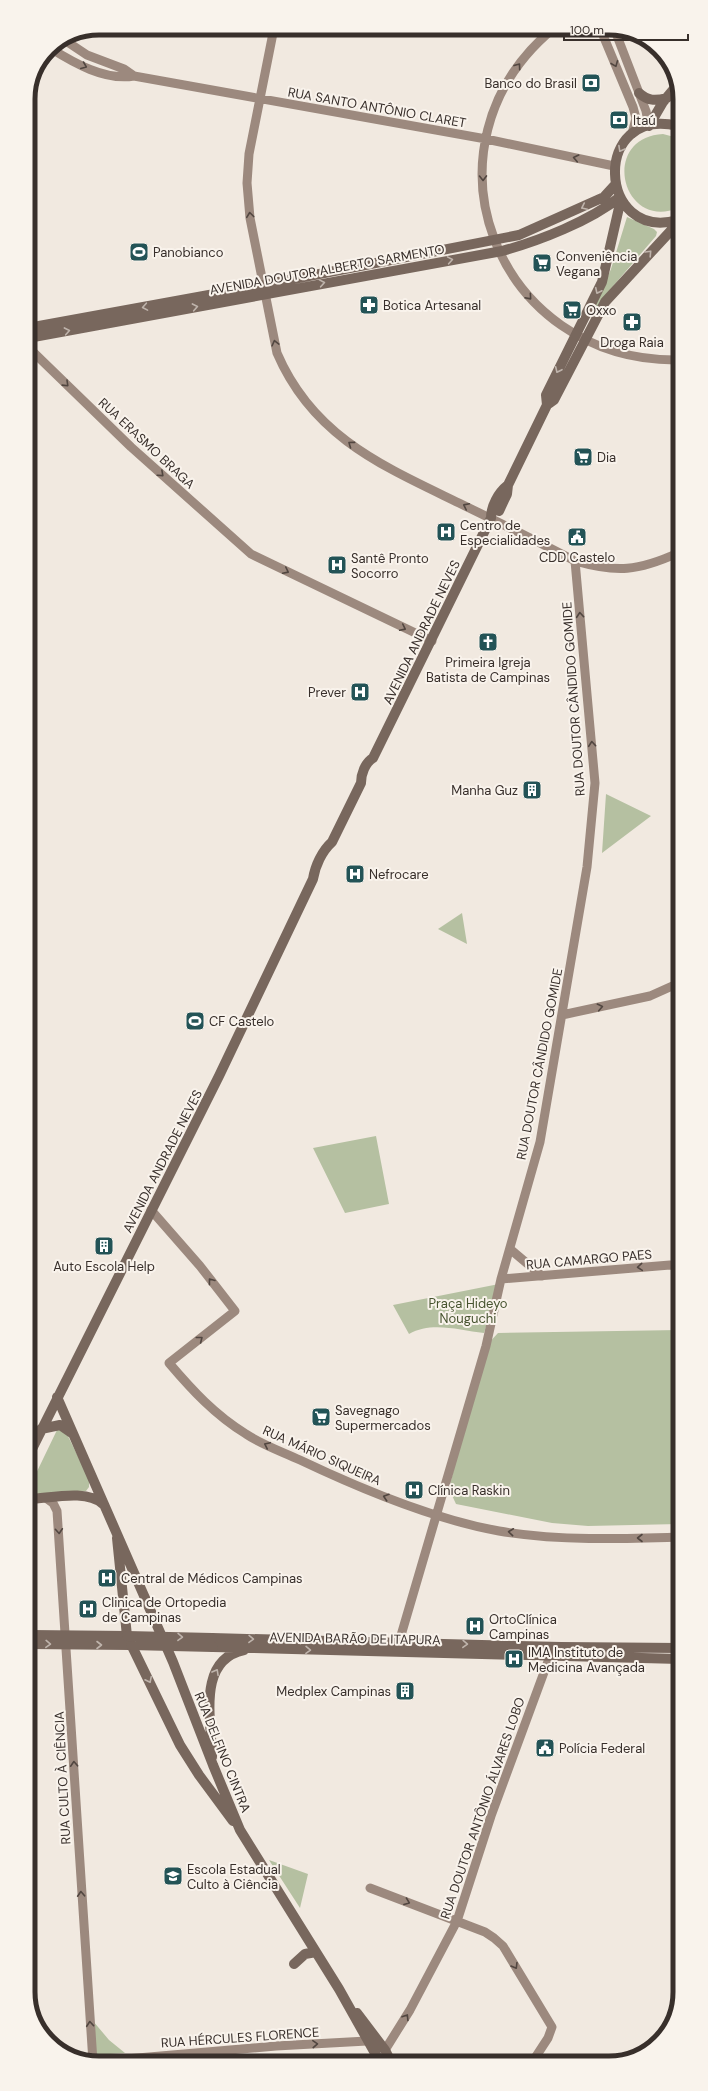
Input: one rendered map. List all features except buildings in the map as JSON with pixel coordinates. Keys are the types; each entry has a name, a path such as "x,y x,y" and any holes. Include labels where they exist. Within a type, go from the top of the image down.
{"main road":[{"path":"649,126 672,91"},
{"path":"639,93 647,99 653,100 667,98"},
{"path":"673,125 668,124 649,126 632,134 622,145 614,166 615,185 621,198 632,212 648,220 673,221"},
{"name":"AVENIDA DOUTOR ALBERTO SARMENTO","path":"35,337 264,290 519,235 546,225 604,197 615,185"},
{"name":"AVENIDA DOUTOR ALBERTO SARMENTO","path":"35,327 499,251 540,238 607,207 621,198"},
{"name":"AVENIDA ANDRADE NEVES","path":"35,1442 219,1076 313,879 314,871 326,847 332,842 361,783 366,779 374,763 373,758 432,641 491,518 497,514 507,494 508,485 547,405 554,400 602,282 621,198"},
{"name":"AVENIDA ANDRADE NEVES","path":"580,338 605,302 673,227"},
{"name":"RUA DELFINO CINTRA","path":"57,1397 174,1662 213,1765 240,1830 339,1989 375,2056"},
{"path":"41,1429 60,1426 75,1435"},
{"path":"35,1499 83,1495 96,1498 105,1506"},
{"path":"116,1530 129,1641 180,1745 206,1785 240,1830"},
{"name":"AVENIDA BARÃO DE ITAPURA","path":"35,1636 67,1641"},
{"name":"AVENIDA BARÃO DE ITAPURA","path":"35,1644 67,1641 129,1641 673,1654"},
{"name":"AVENIDA BARÃO DE ITAPURA","path":"213,1643 252,1649 398,1647 550,1656 673,1654"},
{"path":"213,1765 209,1687 219,1666 230,1656 237,1652 252,1649"},
{"path":"206,1785 210,1784 218,1777"},
{"path":"294,1964 305,1954 316,1952"},
{"path":"339,1989 386,2050 388,2056"}],"street":[{"path":"273,35 249,154 247,183 250,218 277,353 298,390 318,417 355,448 386,467 575,561 609,569 631,569 650,564 673,555"},
{"path":"546,35 530,50 513,73 496,104 486,139 482,177 484,200 494,240 508,270 526,294 545,314 580,338 627,356 673,360"},
{"path":"603,35 634,112 635,124 632,134"},
{"path":"617,35 646,111 649,126"},
{"name":"RUA SANTO ANTÔNIO CLARET","path":"69,43 87,55 124,69 134,76"},
{"name":"RUA SANTO ANTÔNIO CLARET","path":"57,52 101,73 122,78 134,76 486,139 614,166"},
{"name":"RUA ERASMO BRAGA","path":"35,355 131,447 251,554 432,641"},
{"name":"RUA DOUTOR CÂNDIDO GOMIDE","path":"398,1647 486,1346 501,1280 540,1142 587,867 595,783 575,561"},
{"path":"562,1015 650,996 673,986"},
{"name":"RUA MÁRIO SIQUEIRA","path":"151,1210 200,1266 235,1311 169,1363 198,1396 216,1413 247,1435 364,1490 436,1514 499,1531 565,1538 673,1537"},
{"path":"510,1249 542,1276"},
{"name":"RUA CAMARGO PAES","path":"501,1280 673,1265"},
{"name":"RUA CULTO À CIÊNCIA","path":"46,1498 56,1506 57,1511 67,1641 92,2055"},
{"name":"RUA DOUTOR ANTÔNIO ÁLVARES LOBO","path":"386,2050 410,2010 457,1921 491,1816 550,1656"},
{"path":"370,1888 485,1932 503,1946 552,2027 548,2038 536,2056"},
{"name":"RUA HÉRCULES FLORENCE","path":"164,2056 276,2046 367,2042"}],"green space":[{"path":"663,134 673,137 673,209 659,212 643,207 632,196 626,181 625,165 630,150 643,139"},
{"path":"627,217 654,229 657,232 656,236 608,292 590,319 611,269"},
{"path":"606,794 651,816 602,853"},
{"path":"462,913 467,944 438,929"},
{"path":"376,1136 389,1204 345,1213 313,1148"},
{"name":"Praça Hideyo Nouguchi","path":"499,1284 484,1333 436,1327 418,1330 409,1334 393,1305"},
{"path":"673,1330 673,1524 588,1526 552,1523 456,1504 449,1489 463,1431 486,1346 498,1333"},
{"path":"57,1430 65,1430 89,1479 89,1487 86,1491 35,1496 35,1476"},
{"path":"269,1860 308,1874 300,1908"},
{"path":"93,2021 109,2040 125,2053 96,2055"}],"place":[{"name":"Banco do Brasil","path":"591,83"},
{"name":"Itaú","path":"619,120"},
{"name":"Panobianco","path":"139,252"},
{"name":"Conveniência Vegana","path":"542,263"},
{"name":"Botica Artesanal","path":"369,305"},
{"name":"Oxxo","path":"572,310"},
{"name":"Droga Raia","path":"632,322"},
{"name":"Dia","path":"583,457"},
{"name":"Centro de Especialidades","path":"446,532"},
{"name":"CDD Castelo","path":"577,537"},
{"name":"Santê Pronto Socorro","path":"337,565"},
{"name":"Primeira Igreja Batista de Campinas","path":"488,642"},
{"name":"Prever","path":"360,692"},
{"name":"Manha Guz","path":"532,790"},
{"name":"Nefrocare","path":"355,874"},
{"name":"CF Castelo","path":"195,1021"},
{"name":"Auto Escola Help","path":"104,1246"},
{"name":"Savegnago Supermercados","path":"321,1417"},
{"name":"Clínica Raskin","path":"414,1490"},
{"name":"Central de Médicos Campinas","path":"107,1578"},
{"name":"Clinica de Ortopedia de Campinas","path":"88,1609"},
{"name":"OrtoClínica Campinas","path":"475,1626"},
{"name":"IMA Instituto de Medicina Avançada","path":"514,1659"},
{"name":"Medplex Campinas","path":"405,1691"},
{"name":"Polícia Federal","path":"545,1748"},
{"name":"Escola Estadual Culto à Ciência","path":"173,1876"}]}
